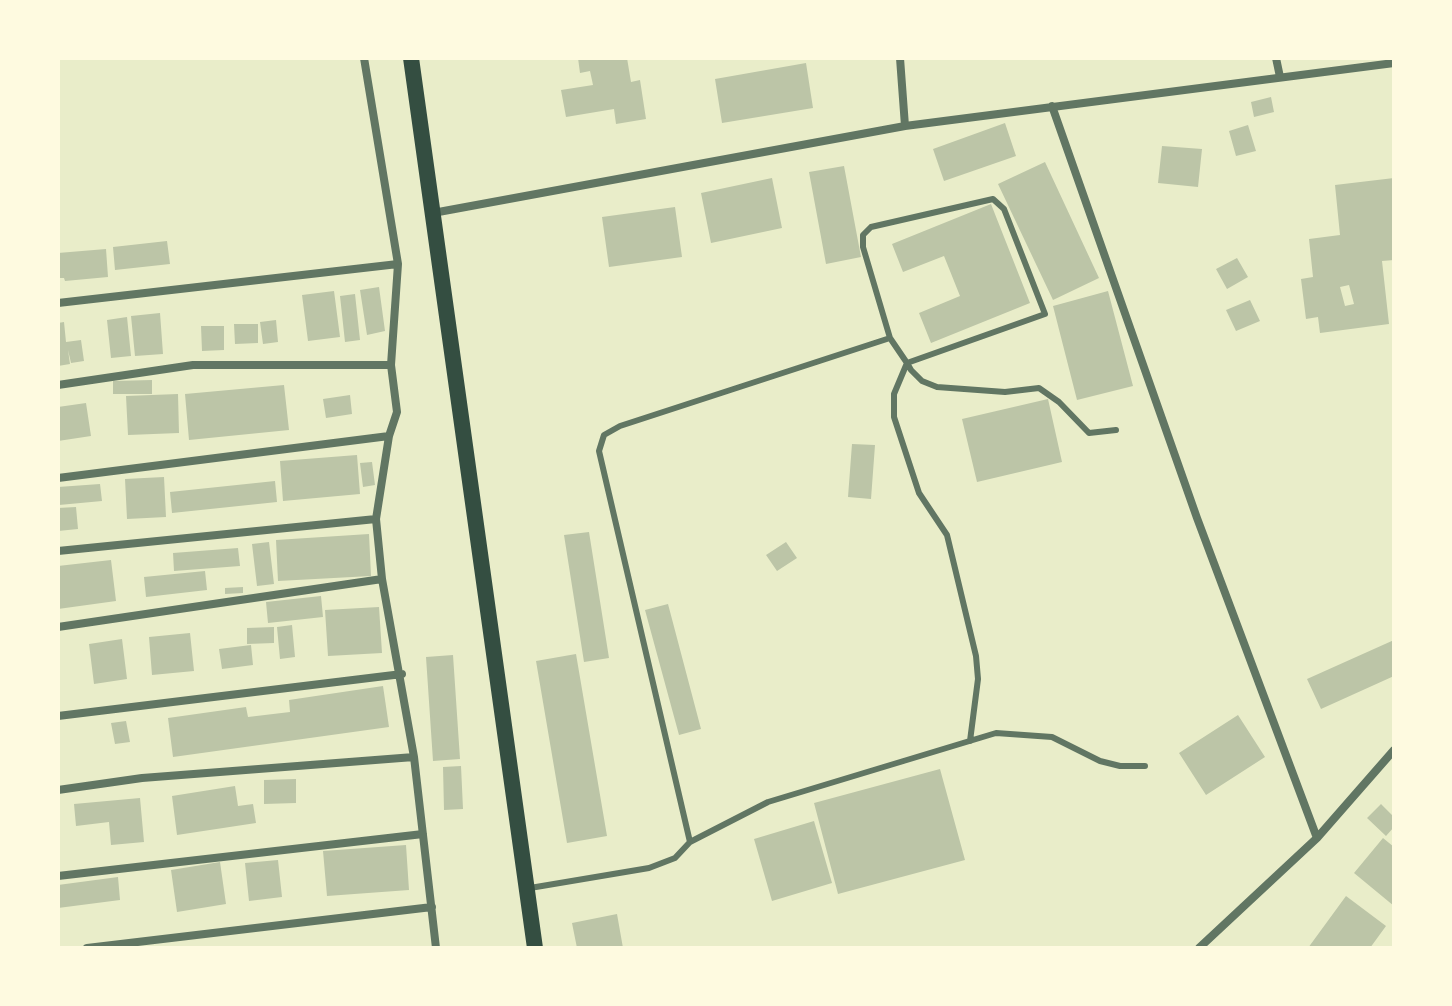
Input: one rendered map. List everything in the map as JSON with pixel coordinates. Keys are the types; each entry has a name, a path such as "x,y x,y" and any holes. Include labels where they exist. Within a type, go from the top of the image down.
{"main road":[{"path":"411,58 535,948"}],"street":[{"path":"364,58 398,264 391,365 397,412 389,436 376,519 382,579 402,674 414,757 436,948"},
{"path":"900,58 905,126"},
{"path":"1276,58 1280,77"},
{"path":"433,214 905,126 1394,63"},
{"path":"1052,106 1197,518 1317,838"},
{"path":"58,303 398,264"},
{"path":"58,385 193,365 391,365"},
{"path":"58,478 389,436"},
{"path":"58,551 376,519"},
{"path":"58,627 382,579"},
{"path":"58,716 402,674"},
{"path":"1199,948 1317,838 1394,750"},
{"path":"58,790 142,778 414,757"},
{"path":"58,876 423,834"},
{"path":"87,948 432,907"}],"lane":[{"path":"970,741 978,679 969,625 947,535 919,493 894,417 894,394 907,363 1045,314 1004,209 993,199 871,227 863,235 863,247 890,338 907,363 922,381 937,387 1005,392 1039,388 1059,402 1089,433 1116,430"},
{"path":"690,842 599,451 604,435 620,426 890,338"},
{"path":"527,888 649,868 675,858 690,842 768,802 996,733 1031,733 1052,737 1100,761 1120,766 1145,766"}],"building":[{"path":"578,58 627,58 631,82 640,80 646,119 616,124 614,109 566,117 561,90 593,85 590,71 580,73"},
{"path":"806,63 813,108 722,123 715,79"},
{"path":"1271,97 1274,112 1254,117 1251,102"},
{"path":"1005,123 1016,156 944,181 933,149"},
{"path":"1248,125 1256,151 1236,156 1229,131"},
{"path":"1162,146 1202,149 1198,187 1158,183"},
{"path":"1045,162 1099,278 1053,300 998,184"},
{"path":"844,166 861,257 826,264 809,172"},
{"path":"772,178 782,228 711,243 701,193"},
{"path":"1394,178 1394,260 1382,261 1389,324 1320,333 1318,317 1306,319 1301,279 1313,277 1309,239 1340,235 1335,185","holes":["1349,285 1354,304 1345,306 1340,287"]},
{"path":"991,204 1030,303 931,343 919,313 960,296 944,256 903,272 892,244"},
{"path":"675,207 682,257 609,267 602,217"},
{"path":"167,241 170,264 115,270 113,247"},
{"path":"106,249 108,277 65,281 58,278 58,253"},
{"path":"1237,258 1248,277 1227,289 1216,269"},
{"path":"379,287 385,331 367,335 360,290"},
{"path":"334,291 340,337 308,341 302,295"},
{"path":"1108,291 1133,386 1077,400 1053,306"},
{"path":"355,294 360,340 345,342 340,296"},
{"path":"1250,300 1260,321 1236,331 1226,310"},
{"path":"160,313 163,354 135,356 131,316"},
{"path":"127,317 131,356 111,358 107,320"},
{"path":"276,320 278,342 263,344 260,322"},
{"path":"64,322 66,342 81,340 84,361 71,363 68,350 70,364 58,366 58,323"},
{"path":"234,324 258,324 258,343 235,344"},
{"path":"201,326 224,326 224,350 202,351"},
{"path":"152,380 152,394 113,394 113,381"},
{"path":"284,385 289,430 189,440 185,394"},
{"path":"178,394 179,433 128,435 126,396"},
{"path":"350,395 352,414 326,418 323,399"},
{"path":"1048,399 1062,462 977,482 962,419"},
{"path":"86,403 91,436 58,441 58,407"},
{"path":"852,444 875,445 871,499 848,497"},
{"path":"357,455 360,494 283,501 280,461"},
{"path":"372,462 375,485 363,487 360,463"},
{"path":"164,477 166,517 127,519 125,479"},
{"path":"275,481 277,502 172,513 170,492"},
{"path":"100,484 102,501 59,505 58,487"},
{"path":"76,507 78,529 58,531 58,508"},
{"path":"589,532 609,658 584,662 564,535"},
{"path":"369,534 371,576 278,581 276,540"},
{"path":"269,542 274,584 257,586 252,544"},
{"path":"786,542 797,558 777,571 766,555"},
{"path":"238,548 240,566 174,571 173,553"},
{"path":"111,560 116,601 58,609 58,566"},
{"path":"205,571 207,590 146,597 144,577"},
{"path":"243,587 243,593 225,594 225,588"},
{"path":"321,596 323,617 268,623 266,602"},
{"path":"668,604 701,729 679,735 645,610"},
{"path":"379,607 382,653 328,656 325,610"},
{"path":"292,625 295,657 280,659 277,627"},
{"path":"274,627 274,643 247,644 247,628"},
{"path":"190,633 194,671 152,675 149,637"},
{"path":"122,639 127,679 94,684 89,644"},
{"path":"1394,640 1394,676 1321,709 1307,679"},
{"path":"251,645 253,665 222,669 219,649"},
{"path":"576,654 607,836 567,843 536,661"},
{"path":"453,655 460,759 433,761 426,657"},
{"path":"383,686 389,727 173,757 168,718 246,707 248,717 290,712 289,700"},
{"path":"1238,715 1265,757 1206,795 1179,753"},
{"path":"126,721 130,742 115,744 111,723"},
{"path":"461,766 463,809 444,810 443,767"},
{"path":"940,769 965,860 838,894 814,803"},
{"path":"296,779 296,803 264,804 264,780"},
{"path":"235,786 238,806 253,804 256,823 177,835 172,796"},
{"path":"140,798 144,842 111,845 109,822 76,826 74,804"},
{"path":"1381,804 1394,817 1394,827 1386,836 1367,818"},
{"path":"814,821 832,883 772,901 754,839"},
{"path":"1383,838 1394,847 1394,906 1354,873"},
{"path":"406,845 409,890 327,896 323,851"},
{"path":"278,860 282,897 249,901 245,863"},
{"path":"220,862 226,904 177,912 171,870"},
{"path":"118,877 120,900 58,908 58,885"},
{"path":"1346,896 1386,926 1370,948 1308,948"},
{"path":"617,914 623,948 577,948 572,923"}]}
